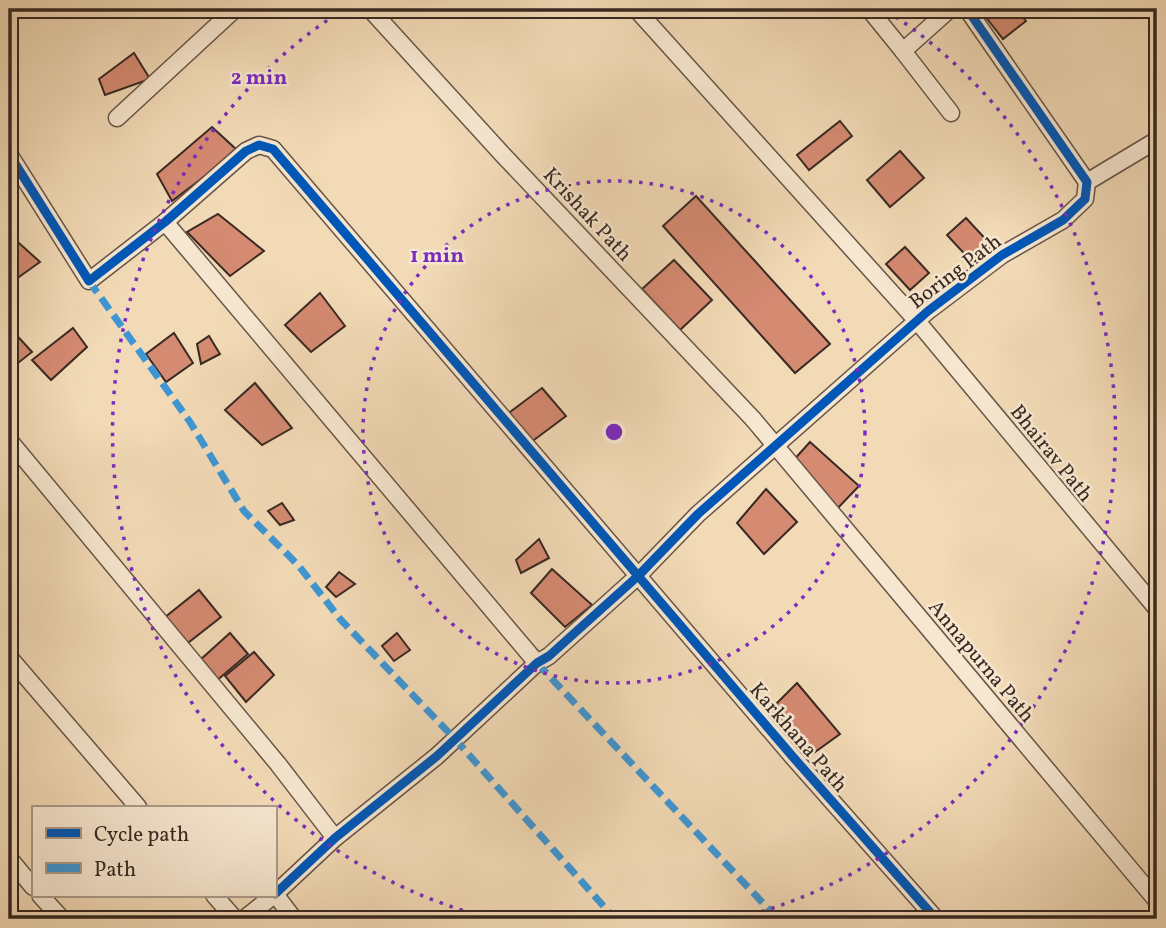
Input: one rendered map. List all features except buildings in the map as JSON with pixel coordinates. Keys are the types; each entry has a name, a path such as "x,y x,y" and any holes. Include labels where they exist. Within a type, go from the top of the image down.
{"street":[{"path":"117,118 235,9"},
{"name":"Krishak Path","path":"370,9 503,155 754,419 775,447"},
{"name":"Bhairav Path","path":"636,9 917,321 1157,610"},
{"path":"869,9 951,113"},
{"path":"903,51 950,9"},
{"path":"967,9 1087,182 1157,141"},
{"name":"Karkhana Path","path":"165,222 246,151 259,145 273,149 936,919"},
{"path":"9,154 89,281 165,222 537,663"},
{"name":"Boring Path","path":"276,893 335,838 437,756 537,663 549,656 638,576 698,514 917,321 1002,255 1063,220 1084,199 1087,182"},
{"path":"9,440 278,764 335,838"},
{"name":"Annapurna Path","path":"775,447 1157,901"},
{"path":"9,657 137,806"},
{"path":"9,859 32,886"},
{"path":"276,895 294,919"},
{"path":"42,897 62,919"},
{"path":"216,897 235,919"},
{"name":"Boring Path","path":"244,919 271,897"}],"marked path":[{"path":"89,281 190,422 244,511 298,565 341,620 454,738 615,919"},
{"path":"537,663 778,919"}],"cycle path":[{"path":"276,893 335,838 437,756 537,663 549,656 638,576 698,514 928,311 1002,255 1063,220 1085,199 1087,182 967,9"},
{"path":"9,154 89,281 165,222 246,151 259,145 273,149 793,757 936,919"}]}
